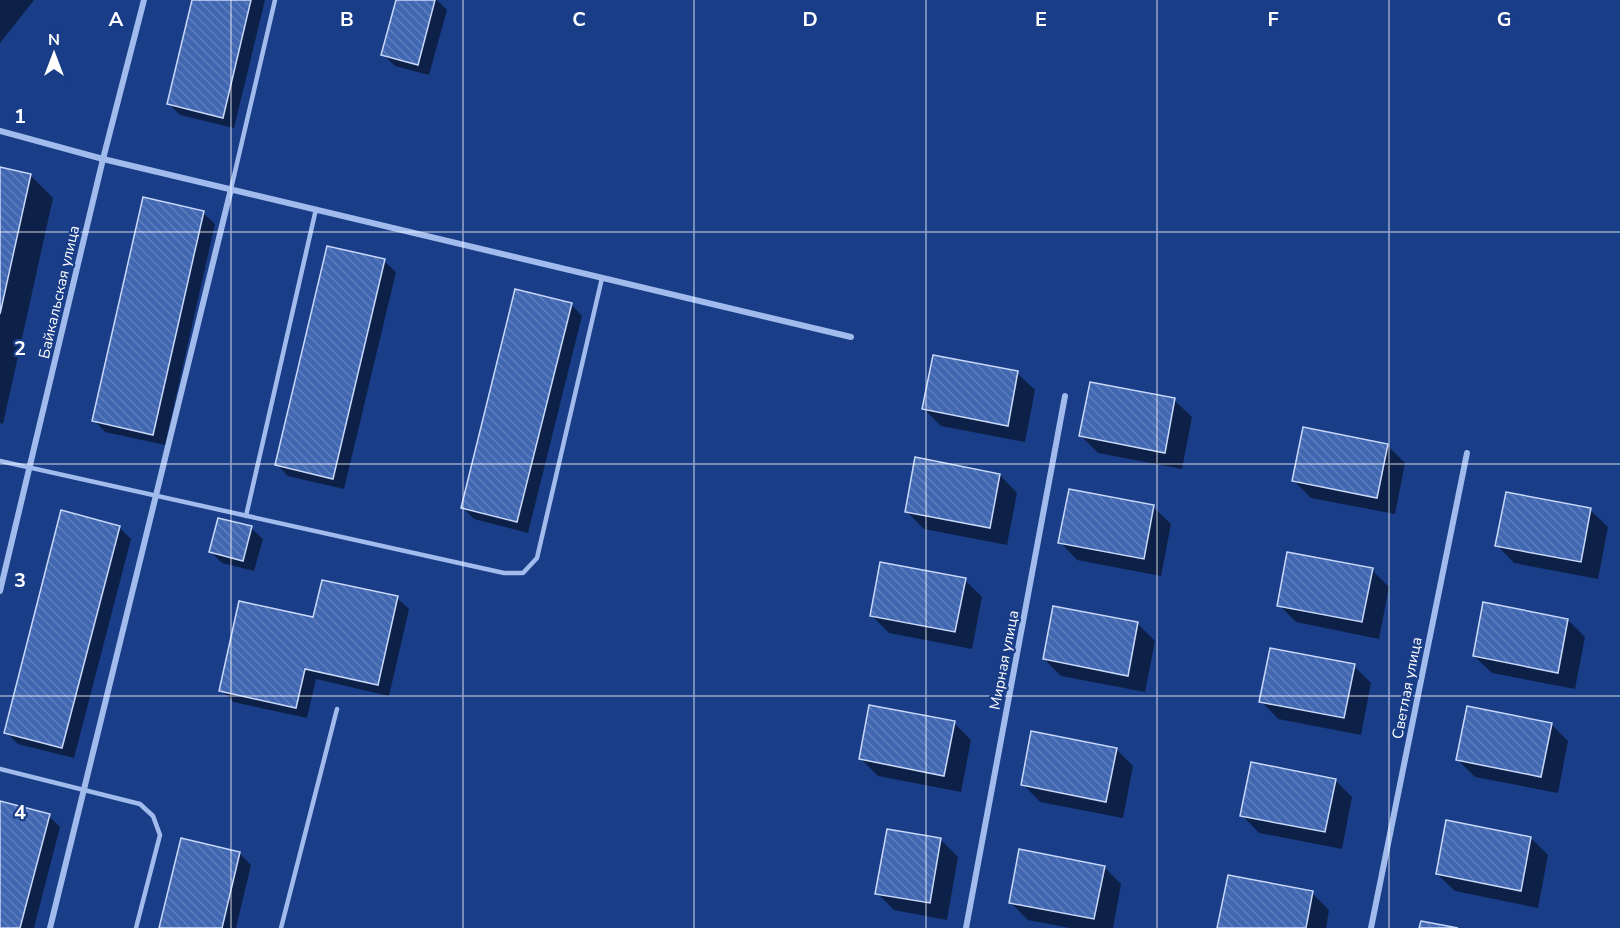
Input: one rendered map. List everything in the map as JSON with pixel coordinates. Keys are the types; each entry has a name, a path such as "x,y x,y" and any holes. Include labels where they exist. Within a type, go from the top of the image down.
{"street":[{"name":"Байкальская улица","path":"0,591 103,159 144,0"},
{"path":"0,131 103,159 851,337"},
{"path":"50,928 231,189"},
{"name":"Мирная улица","path":"966,928 1065,396"},
{"name":"Светлая улица","path":"1371,928 1467,453"}],"lane":[{"path":"231,189 275,0"},
{"path":"246,516 316,209"},
{"path":"0,461 504,573 523,573 537,558 602,278"},
{"path":"281,928 338,709"},
{"path":"0,769 140,804 153,816 160,835 136,928"}],"building":[{"path":"192,0 251,0 223,118 167,104"},
{"path":"396,0 435,0 418,65 381,55"},
{"path":"0,167 31,174 0,314"},
{"path":"143,197 204,211 153,435 92,421"},
{"path":"327,246 385,259 333,479 275,465"},
{"path":"515,289 572,303 517,522 461,508"},
{"path":"933,355 1018,371 1008,426 922,409"},
{"path":"1090,382 1175,398 1165,453 1079,436"},
{"path":"1303,427 1388,444 1377,498 1292,481"},
{"path":"915,457 1000,474 990,528 905,512"},
{"path":"1069,489 1154,505 1144,559 1058,543"},
{"path":"1506,492 1591,508 1581,562 1495,546"},
{"path":"61,510 120,526 62,748 4,733"},
{"path":"218,518 252,526 243,561 209,552"},
{"path":"1287,552 1373,568 1362,622 1277,606"},
{"path":"880,562 966,578 955,632 870,616"},
{"path":"322,580 398,596 378,685 305,669 296,708 219,691 239,601 313,617"},
{"path":"1483,602 1568,619 1558,673 1473,656"},
{"path":"1053,606 1138,622 1128,676 1043,659"},
{"path":"1270,648 1355,664 1344,718 1259,702"},
{"path":"869,705 955,721 944,776 859,759"},
{"path":"1467,706 1552,723 1541,777 1456,760"},
{"path":"1031,731 1117,748 1106,802 1021,785"},
{"path":"1251,762 1336,779 1325,832 1240,816"},
{"path":"0,801 50,814 20,928 0,928"},
{"path":"1446,820 1531,837 1521,891 1436,874"},
{"path":"887,829 941,838 930,903 875,894"},
{"path":"181,838 240,852 222,928 159,928"},
{"path":"1019,849 1105,866 1094,919 1009,903"},
{"path":"1228,875 1313,891 1306,928 1217,928"},
{"path":"1421,921 1458,928 1419,928"}]}
